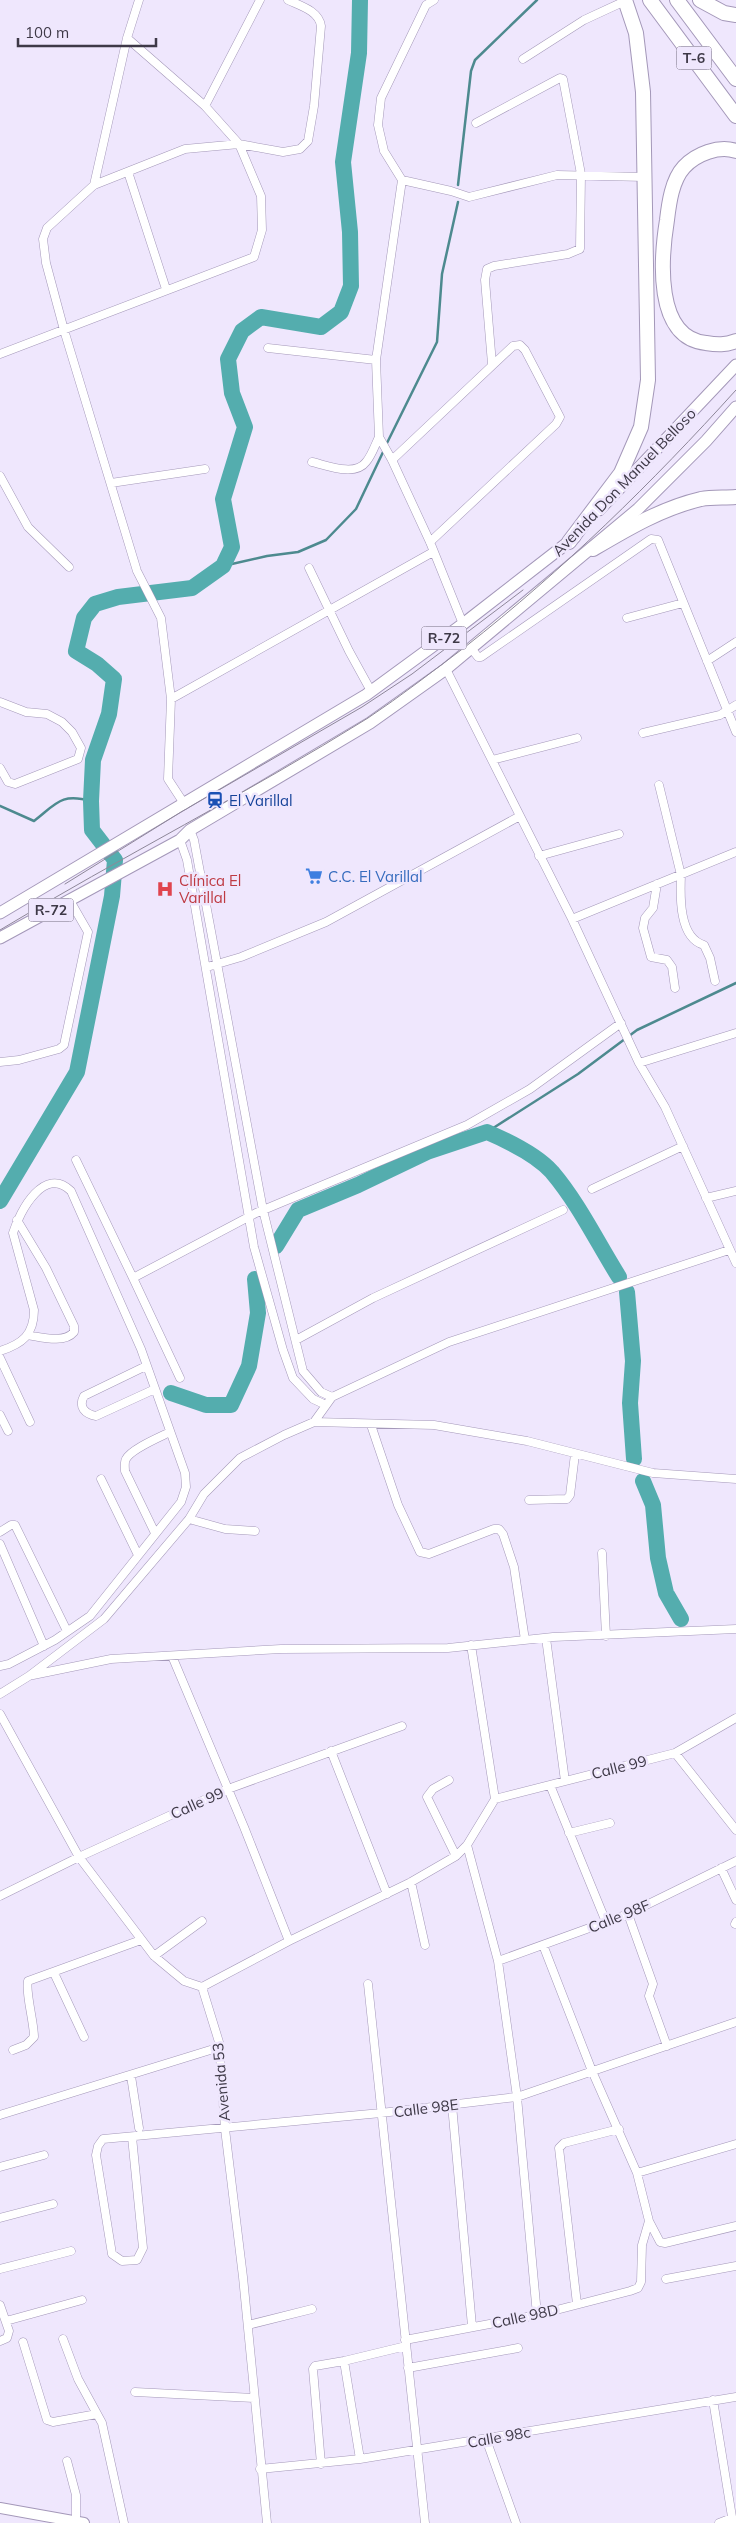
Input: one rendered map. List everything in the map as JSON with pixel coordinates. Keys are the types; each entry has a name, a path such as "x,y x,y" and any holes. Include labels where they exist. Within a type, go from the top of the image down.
{"highway":[{"name":"T-6","path":"650,0 736,116"},
{"name":"T-6","path":"676,0 736,78"},
{"path":"700,0 724,13 736,15"},
{"path":"569,542 621,473 641,426 648,380 643,92 636,33 625,1"},
{"path":"736,151 706,151 684,167 670,195 663,244 664,289 668,309 677,327 696,342 725,345 736,341"},
{"path":"593,549 637,523 668,509 702,499 736,497"}],"main road":[{"name":"Avenida Don Manuel Belloso","path":"0,913 185,805 371,691 463,624 569,542 736,365"},
{"name":"Avenida Don Manuel Belloso","path":"0,938 180,840 190,830 370,723 446,669 593,549 638,509 706,441 736,407"}],"street":[{"path":"94,185 126,38 139,0"},
{"path":"205,106 260,0"},
{"path":"185,805 168,779 171,699 161,618 137,571 64,330 46,264 43,239 47,228 94,185 185,149 239,144 283,152 300,149 308,141 314,106 321,26 320,18 316,14 288,0"},
{"path":"434,0 425,3 381,98 378,126 384,151 402,180 376,360 380,439 390,456 430,542 463,624"},
{"path":"524,60 584,20 625,1"},
{"path":"0,354 166,289 254,257 262,230 261,196 239,144 205,106 126,38"},
{"path":"476,123 560,78 563,79 581,174 580,250 568,254 494,266 487,269 484,280 492,364"},
{"path":"128,172 166,289"},
{"path":"402,180 469,197 557,175 581,174 644,177"},
{"path":"390,456 513,346 520,345 525,350 560,417 556,424 430,542"},
{"path":"268,348 376,360"},
{"path":"312,462 347,470 358,468 365,464 380,439"},
{"path":"111,483 206,470"},
{"path":"0,476 28,527 68,567"},
{"path":"472,648 478,657 481,657 651,539 658,540 736,732"},
{"path":"171,699 434,552"},
{"path":"309,568 371,691"},
{"path":"627,618 675,607 683,603"},
{"path":"707,661 736,642"},
{"path":"446,669 572,919 639,1063 683,1146 736,1262"},
{"path":"0,702 26,712 46,714 62,722 72,732 81,748 78,759 15,784 8,782 0,768"},
{"path":"644,733 720,715 736,705"},
{"path":"492,760 577,738"},
{"path":"659,785 681,875 680,891 689,936 694,942 704,945 710,958 715,981"},
{"path":"206,967 241,957 326,922 520,816"},
{"path":"190,830 194,840 218,963 263,1210 304,1371 321,1392 332,1397"},
{"path":"539,856 619,834"},
{"path":"180,840 187,860 249,1217 270,1308 294,1378 313,1399 326,1405"},
{"path":"572,919 736,852"},
{"path":"657,884 653,908 645,918 644,928 652,957 667,960 672,967 675,988"},
{"path":"0,1062 19,1060 59,1049 64,1045 88,932 69,900"},
{"path":"134,1278 263,1210 467,1125 530,1089 621,1023"},
{"path":"639,1063 736,1033"},
{"path":"592,1189 683,1146"},
{"path":"76,1160 134,1278 180,1378"},
{"path":"0,1351 18,1346 27,1335 34,1319 34,1310 16,1252 13,1233 17,1220 24,1206 48,1183 57,1182 64,1184 71,1192 141,1349 185,1473 186,1487 181,1502 90,1616 44,1646 9,1664 0,1666"},
{"path":"706,1198 736,1191"},
{"path":"296,1340 373,1298 563,1210"},
{"path":"17,1220 46,1268 74,1326 74,1332 71,1336 57,1339 27,1335"},
{"path":"314,1422 332,1397 449,1342 729,1250"},
{"path":"0,1358 30,1422"},
{"path":"146,1366 84,1396 81,1402 82,1408 88,1415 96,1416 155,1389"},
{"path":"0,1415 8,1431"},
{"path":"0,1694 29,1676 104,1619 189,1519 204,1494 240,1458 314,1422 371,1425 434,1425 527,1441 653,1473 736,1479"},
{"path":"371,1425 398,1505 420,1552 429,1554 494,1529 499,1529 503,1534 514,1567 525,1640"},
{"path":"155,1534 125,1471 126,1458 135,1450 170,1432"},
{"path":"530,1500 567,1499 570,1495 575,1454"},
{"path":"101,1480 138,1555"},
{"path":"189,1519 225,1529 254,1531"},
{"path":"0,1532 11,1525 16,1525 67,1631"},
{"path":"0,1544 44,1646"},
{"path":"602,1554 606,1636"},
{"path":"29,1676 111,1659 280,1649 448,1648 546,1638 736,1629"},
{"path":"546,1638 565,1781"},
{"path":"0,1714 79,1856 141,1940 154,1956 184,1981 202,1987 411,1882 456,1856 467,1845 495,1799 471,1645"},
{"path":"172,1656 289,1942"},
{"name":"Calle 99","path":"495,1799 675,1753 736,1718"},
{"name":"Calle 99","path":"0,1896 79,1856 228,1789 402,1726"},
{"path":"331,1751 387,1894"},
{"path":"675,1753 736,1830"},
{"path":"449,1780 433,1789 427,1797 456,1856"},
{"path":"550,1785 606,1922"},
{"path":"569,1833 610,1823"},
{"path":"467,1845 498,1961 517,2097 537,2315"},
{"name":"Calle 98F","path":"498,1961 628,1914 736,1861"},
{"path":"721,1868 736,1900"},
{"path":"411,1882 425,1945"},
{"path":"628,1914 653,1984 649,1996 667,2046"},
{"path":"154,1956 202,1921"},
{"path":"13,2050 26,2045 34,2037 34,2021 27,1983 141,1940"},
{"path":"543,1945 592,2071 637,2173 649,2221 660,2242 665,2243 736,2226"},
{"path":"54,1972 84,2037"},
{"path":"368,1984 425,2523"},
{"name":"Avenida 53","path":"202,1987 220,2047 226,2129 248,2325 260,2469 268,2523"},
{"name":"Calle 98E","path":"132,2137 143,2248 137,2260 122,2261 112,2254 96,2155 103,2139 381,2114 517,2097 736,2022"},
{"path":"0,2115 220,2047"},
{"path":"130,2076 139,2128"},
{"path":"452,2105 472,2326"},
{"path":"577,2304 559,2148 564,2143 618,2128"},
{"path":"637,2173 736,2144"},
{"path":"0,2167 44,2155"},
{"path":"0,2218 53,2204"},
{"name":"Calle 98D","path":"321,2464 312,2369 315,2366 344,2361 472,2326 537,2315 638,2288 641,2282 642,2245 649,2221"},
{"path":"0,2269 71,2251"},
{"path":"666,2279 736,2266"},
{"path":"6,2321 82,2300"},
{"path":"0,2305 9,2331 7,2338 0,2341"},
{"path":"248,2325 312,2309"},
{"path":"63,2339 78,2379 97,2414 116,2482 124,2523"},
{"path":"23,2342 47,2420 53,2422 97,2414"},
{"path":"408,2368 518,2348"},
{"path":"344,2361 360,2460"},
{"path":"135,2392 254,2398"},
{"name":"Calle 98c","path":"260,2469 360,2460 736,2397"},
{"path":"713,2400 732,2520 719,2523"},
{"path":"486,2439 516,2523"},
{"path":"0,2508 80,2522 76,2495 67,2461"}],"waterway":[{"path":"0,1201 77,1072 112,896 115,860 92,830 91,801 93,760 109,714 114,679 97,664 76,651 84,618 95,604 118,597 192,588 223,566 232,547 223,499 245,427 232,393 228,359 242,331 261,317 321,327 341,312 351,286 350,232 343,162 359,53 360,0"},
{"path":"458,185 471,71 475,60 537,0"},
{"path":"386,445 437,342 442,274 458,202"},
{"path":"223,566 267,556 298,552 326,540 356,509 384,450"},
{"path":"0,806 34,821 60,801 73,798 91,801"},
{"path":"487,1132 578,1074 637,1030 736,983"},
{"path":"276,1246 298,1210 358,1185 427,1152 487,1132 530,1154 552,1172 579,1210 619,1277"},
{"path":"171,1393 206,1405 231,1405 249,1366 258,1313 255,1279"},
{"path":"627,1292 633,1361 630,1403 634,1459"},
{"path":"643,1481 653,1505 658,1558 666,1593 681,1619"}],"tram line":[{"path":"0,930 323,746 405,692 501,618 572,556 672,459 736,390"},
{"path":"65,884 181,812 362,707 412,674 523,590"}],"place":[{"name":"El Varillal","path":"215,800"},
{"name":"C.C. El Varillal","path":"314,876"},
{"name":"Clínica El Varillal","path":"165,889"}]}
